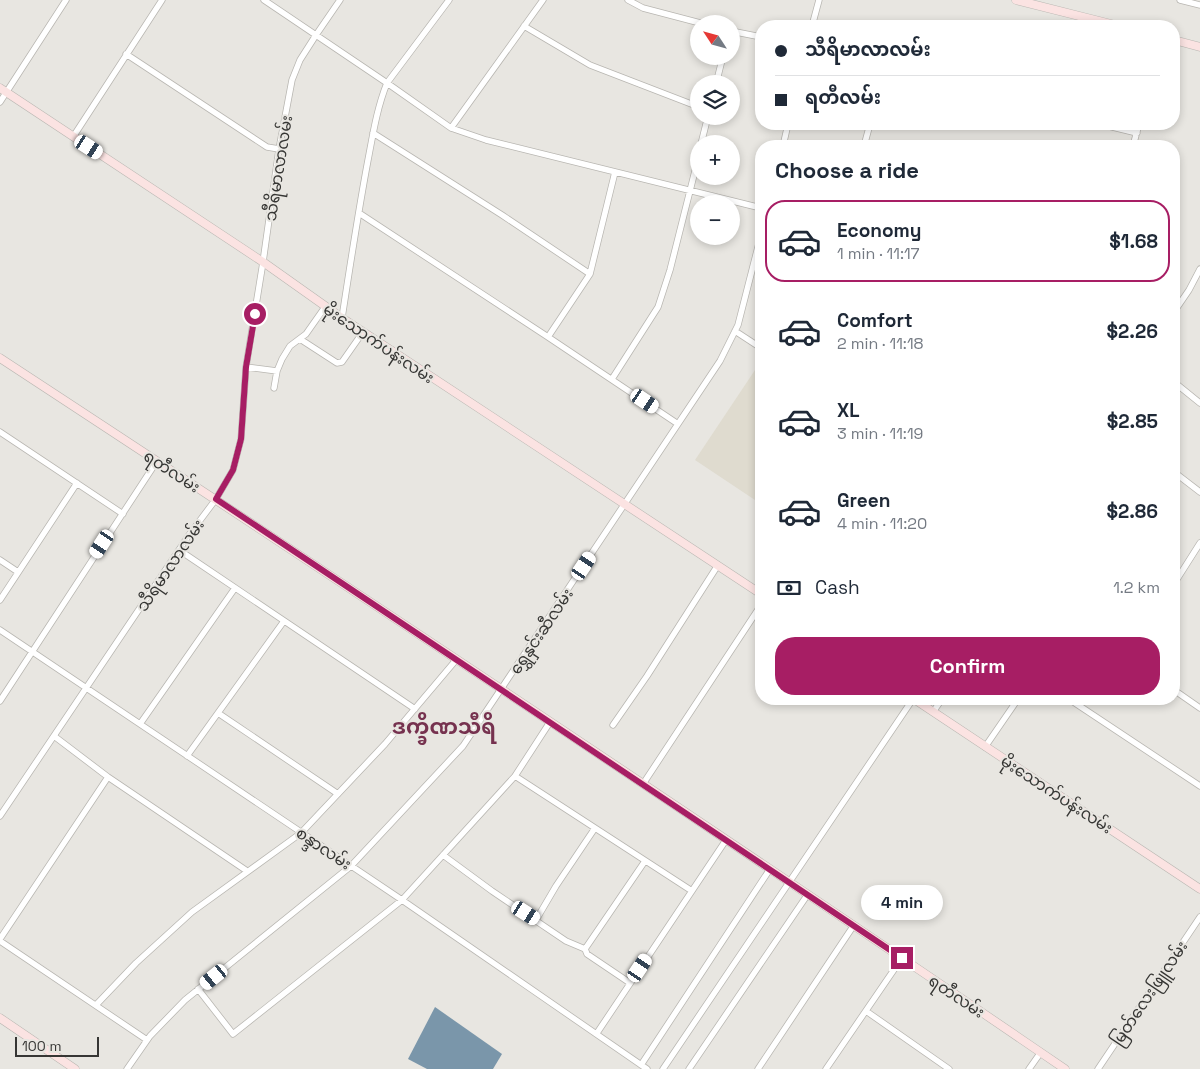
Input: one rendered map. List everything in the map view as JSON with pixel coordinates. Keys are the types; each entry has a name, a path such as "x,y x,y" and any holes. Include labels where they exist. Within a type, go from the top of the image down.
{"street":[{"path":"0,102 3,90 66,0"},
{"path":"73,137 162,0"},
{"path":"264,0 451,128 486,140 755,206"},
{"name":"သီရိမာလာလမ်း","path":"0,816 179,550 216,499 233,470 241,439 246,367 264,262 279,149 292,80 300,60 340,0"},
{"path":"342,318 373,133 387,83 449,0"},
{"path":"451,128 543,0"},
{"path":"628,0 643,8 690,20"},
{"path":"814,20 819,0"},
{"path":"1016,0 1046,4 1098,20"},
{"path":"1180,0 1200,5"},
{"path":"524,26 590,65 690,104"},
{"path":"740,33 755,36"},
{"path":"1180,42 1200,47"},
{"path":"126,54 267,147 279,149"},
{"name":"မိုးသောက်ပန်းလမ်း","path":"3,90 264,262 325,307 755,590"},
{"path":"1124,130 1136,133"},
{"path":"1134,140 1137,130"},
{"path":"373,133 502,215 590,274"},
{"path":"548,337 590,274 615,172"},
{"path":"612,379 658,307 670,270 691,185"},
{"path":"359,213 678,424"},
{"name":"ရွှေနှင်းဆီလမ်း","path":"127,1069 147,1040 185,1000 351,866 463,746 720,361 738,325 755,258"},
{"path":"1180,303 1200,269"},
{"path":"274,388 282,358 290,346 300,339 325,307"},
{"path":"735,331 755,344"},
{"path":"300,339 337,363 342,362 363,332"},
{"name":"ရတီလမ်း","path":"0,358 216,499 789,881 1065,1069"},
{"path":"246,367 277,371"},
{"path":"1180,387 1200,403"},
{"path":"0,432 122,514"},
{"path":"0,700 157,461"},
{"path":"1180,477 1200,492"},
{"path":"0,600 77,483"},
{"path":"1180,575 1200,543"},
{"path":"179,550 414,709"},
{"path":"0,560 18,572"},
{"path":"613,725 647,676 718,565"},
{"path":"140,724 235,588"},
{"path":"643,784 755,614"},
{"path":"187,756 284,621"},
{"name":"စန္ဒာလမ်း","path":"0,630 402,900 644,1067"},
{"path":"96,1005 136,963 192,912 301,832 385,744 456,660"},
{"path":"1180,694 1200,708"},
{"path":"663,1069 910,705"},
{"name":"မိုးသောက်ပန်းလမ်း","path":"923,705 1200,889"},
{"path":"933,712 938,705"},
{"path":"985,747 1014,705"},
{"path":"1078,705 1200,786"},
{"path":"218,713 338,794"},
{"path":"198,989 233,1034 402,900 515,776 550,722"},
{"path":"54,736 108,776 247,871"},
{"path":"108,776 0,940 147,1040"},
{"path":"515,776 692,891"},
{"path":"536,920 556,886 595,828"},
{"path":"597,1033 726,840"},
{"path":"443,855 492,891 566,941 585,950 587,954 630,983"},
{"path":"585,950 645,861"},
{"path":"644,1067 770,869"},
{"path":"689,1069 808,894"},
{"name":"မြတ်လေးဖြူလမ်း","path":"1098,1069 1200,917"},
{"path":"760,1068 854,925"},
{"path":"826,1069 902,958"},
{"path":"866,1011 949,1069"},
{"path":"0,1018 75,1069"},
{"path":"1029,1069 1041,1052"}],"shaded area":[{"path":"755,370 755,500 695,460"}],"water":[{"path":"435,1007 502,1054 493,1069 427,1069 408,1059"}],"district":[{"name":"ဒက္ခိဏသီရိ","path":"444,727"}],"route":[{"path":"255,314 246,367 241,439 233,470 216,499 902,958"}]}
